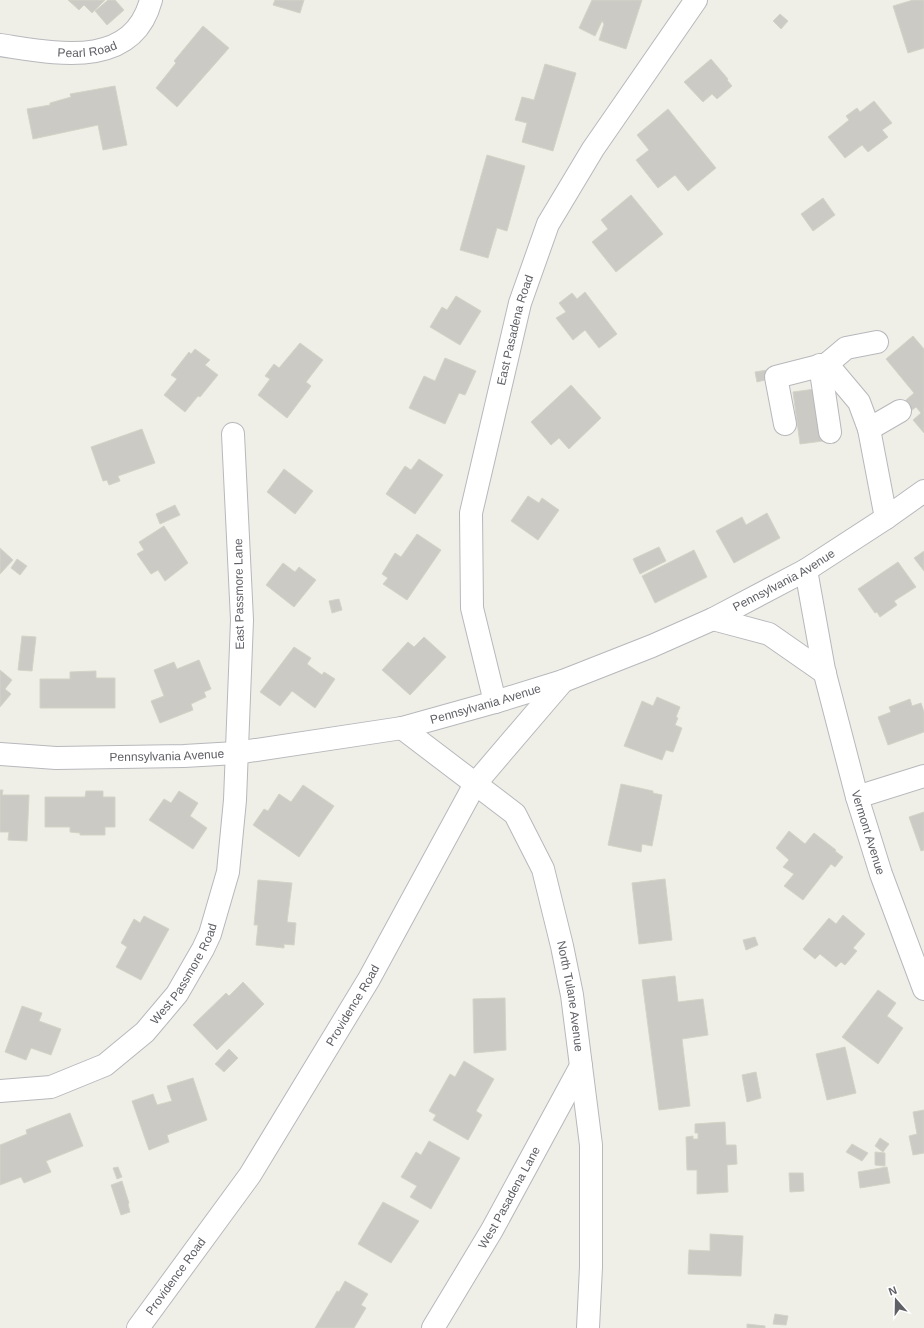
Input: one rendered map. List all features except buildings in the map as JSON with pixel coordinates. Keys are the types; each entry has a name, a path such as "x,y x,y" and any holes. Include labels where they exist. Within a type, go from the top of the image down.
{"street":[{"name":"Pearl Road","path":"0,44 56,53 100,51 128,38 139,26 148,11 151,0"},
{"name":"East Pasadena Road","path":"495,702 472,608 471,513 520,303 548,224 593,149 696,0"},
{"path":"785,424 776,377 824,364 846,348 877,342"},
{"path":"824,364 859,402 869,429 886,518"},
{"path":"824,364 830,432"},
{"path":"869,429 900,411"},
{"name":"East Passmore Lane","path":"233,434 242,620 236,753"},
{"name":"Pennsylvania Avenue","path":"0,754 58,758 184,756 236,753 402,728 495,702 563,681 713,620 806,570 886,518 924,491"},
{"name":"Vermont Avenue","path":"806,570 825,673 857,797 881,874 924,989"},
{"path":"713,620 769,634 825,673"},
{"name":"Providence Road","path":"138,1328 250,1175 368,979 475,784 563,681"},
{"name":"North Tulane Avenue","path":"402,728 515,814 543,869 562,946 572,995 591,1145 592,1267 588,1328"},
{"name":"West Passmore Road","path":"0,1091 51,1086 105,1064 145,1032 177,994 210,934 228,872 235,800 236,753"},
{"path":"857,797 924,776"},
{"name":"West Pasadena Lane","path":"433,1328 492,1230 581,1066"}]}
